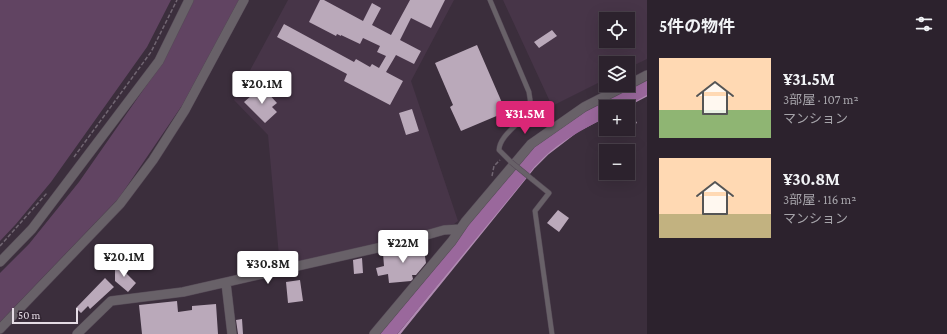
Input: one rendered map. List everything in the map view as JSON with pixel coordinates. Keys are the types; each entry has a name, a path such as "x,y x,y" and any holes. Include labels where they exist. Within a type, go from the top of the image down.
{"street":[{"path":"0,262 32,229 159,60 189,0"},
{"path":"0,329 125,198 153,160 184,110 244,0"},
{"path":"635,81 647,75"},
{"path":"374,334 531,144 584,107 614,92"},
{"path":"77,334 111,301 183,292 395,244 444,230 460,229"},
{"path":"226,283 232,334"}],"lane":[{"path":"490,0 529,92 530,105 523,117 510,130 499,145 499,150 511,162 549,193 535,211 552,334"}],"path":[{"path":"71,161 151,52 178,0"},
{"path":"0,246 48,192"}],"shaded area":[{"path":"0,0 171,0 147,47 51,182 0,241"},
{"path":"193,0 239,0 183,104 119,198 0,322 0,273 29,244 79,182 148,83"},
{"path":"288,0 454,0 411,81 458,221 454,224 280,267 268,135 234,100"},
{"path":"503,0 647,0 647,59 635,65 635,56 599,56 599,82 552,106"}],"building":[{"path":"320,0 324,0 363,21 372,3 381,8 372,25 391,35 410,0 445,0 431,28 411,18 400,40 421,51 414,64 396,55 386,72 403,81 390,105 344,81 347,74 277,37 284,24 354,62 356,59 370,67 372,64 379,68 386,56 377,52 380,46 363,38 360,44 341,35 337,34 336,36 309,22"},
{"path":"552,30 557,36 539,48 534,42"},
{"path":"477,45 506,112 461,131 450,107 453,105 435,63"},
{"path":"265,90 277,103 272,107 277,112 265,123 244,102 257,91 261,95"},
{"path":"412,109 419,131 406,135 399,113"},
{"path":"558,210 569,218 559,232 547,223"},
{"path":"423,243 426,263 416,275 412,275 413,279 411,281 389,283 388,274 378,276 376,268 384,266 383,253"},
{"path":"362,258 363,273 354,274 353,260"},
{"path":"125,260 126,273 136,283 128,292 115,281 115,269"},
{"path":"105,278 114,287 90,309 88,306 81,313 76,308"},
{"path":"300,280 303,301 288,303 286,282"},
{"path":"177,301 178,312 192,310 192,306 216,304 218,334 142,334 139,305"},
{"path":"242,319 243,334 238,334 236,320"}],"waterway":[{"path":"621,100 647,86"},
{"path":"635,101 647,95"},
{"path":"387,334 526,164 557,136 599,112"},
{"path":"399,334 534,167 547,154 577,131 599,120"}]}
